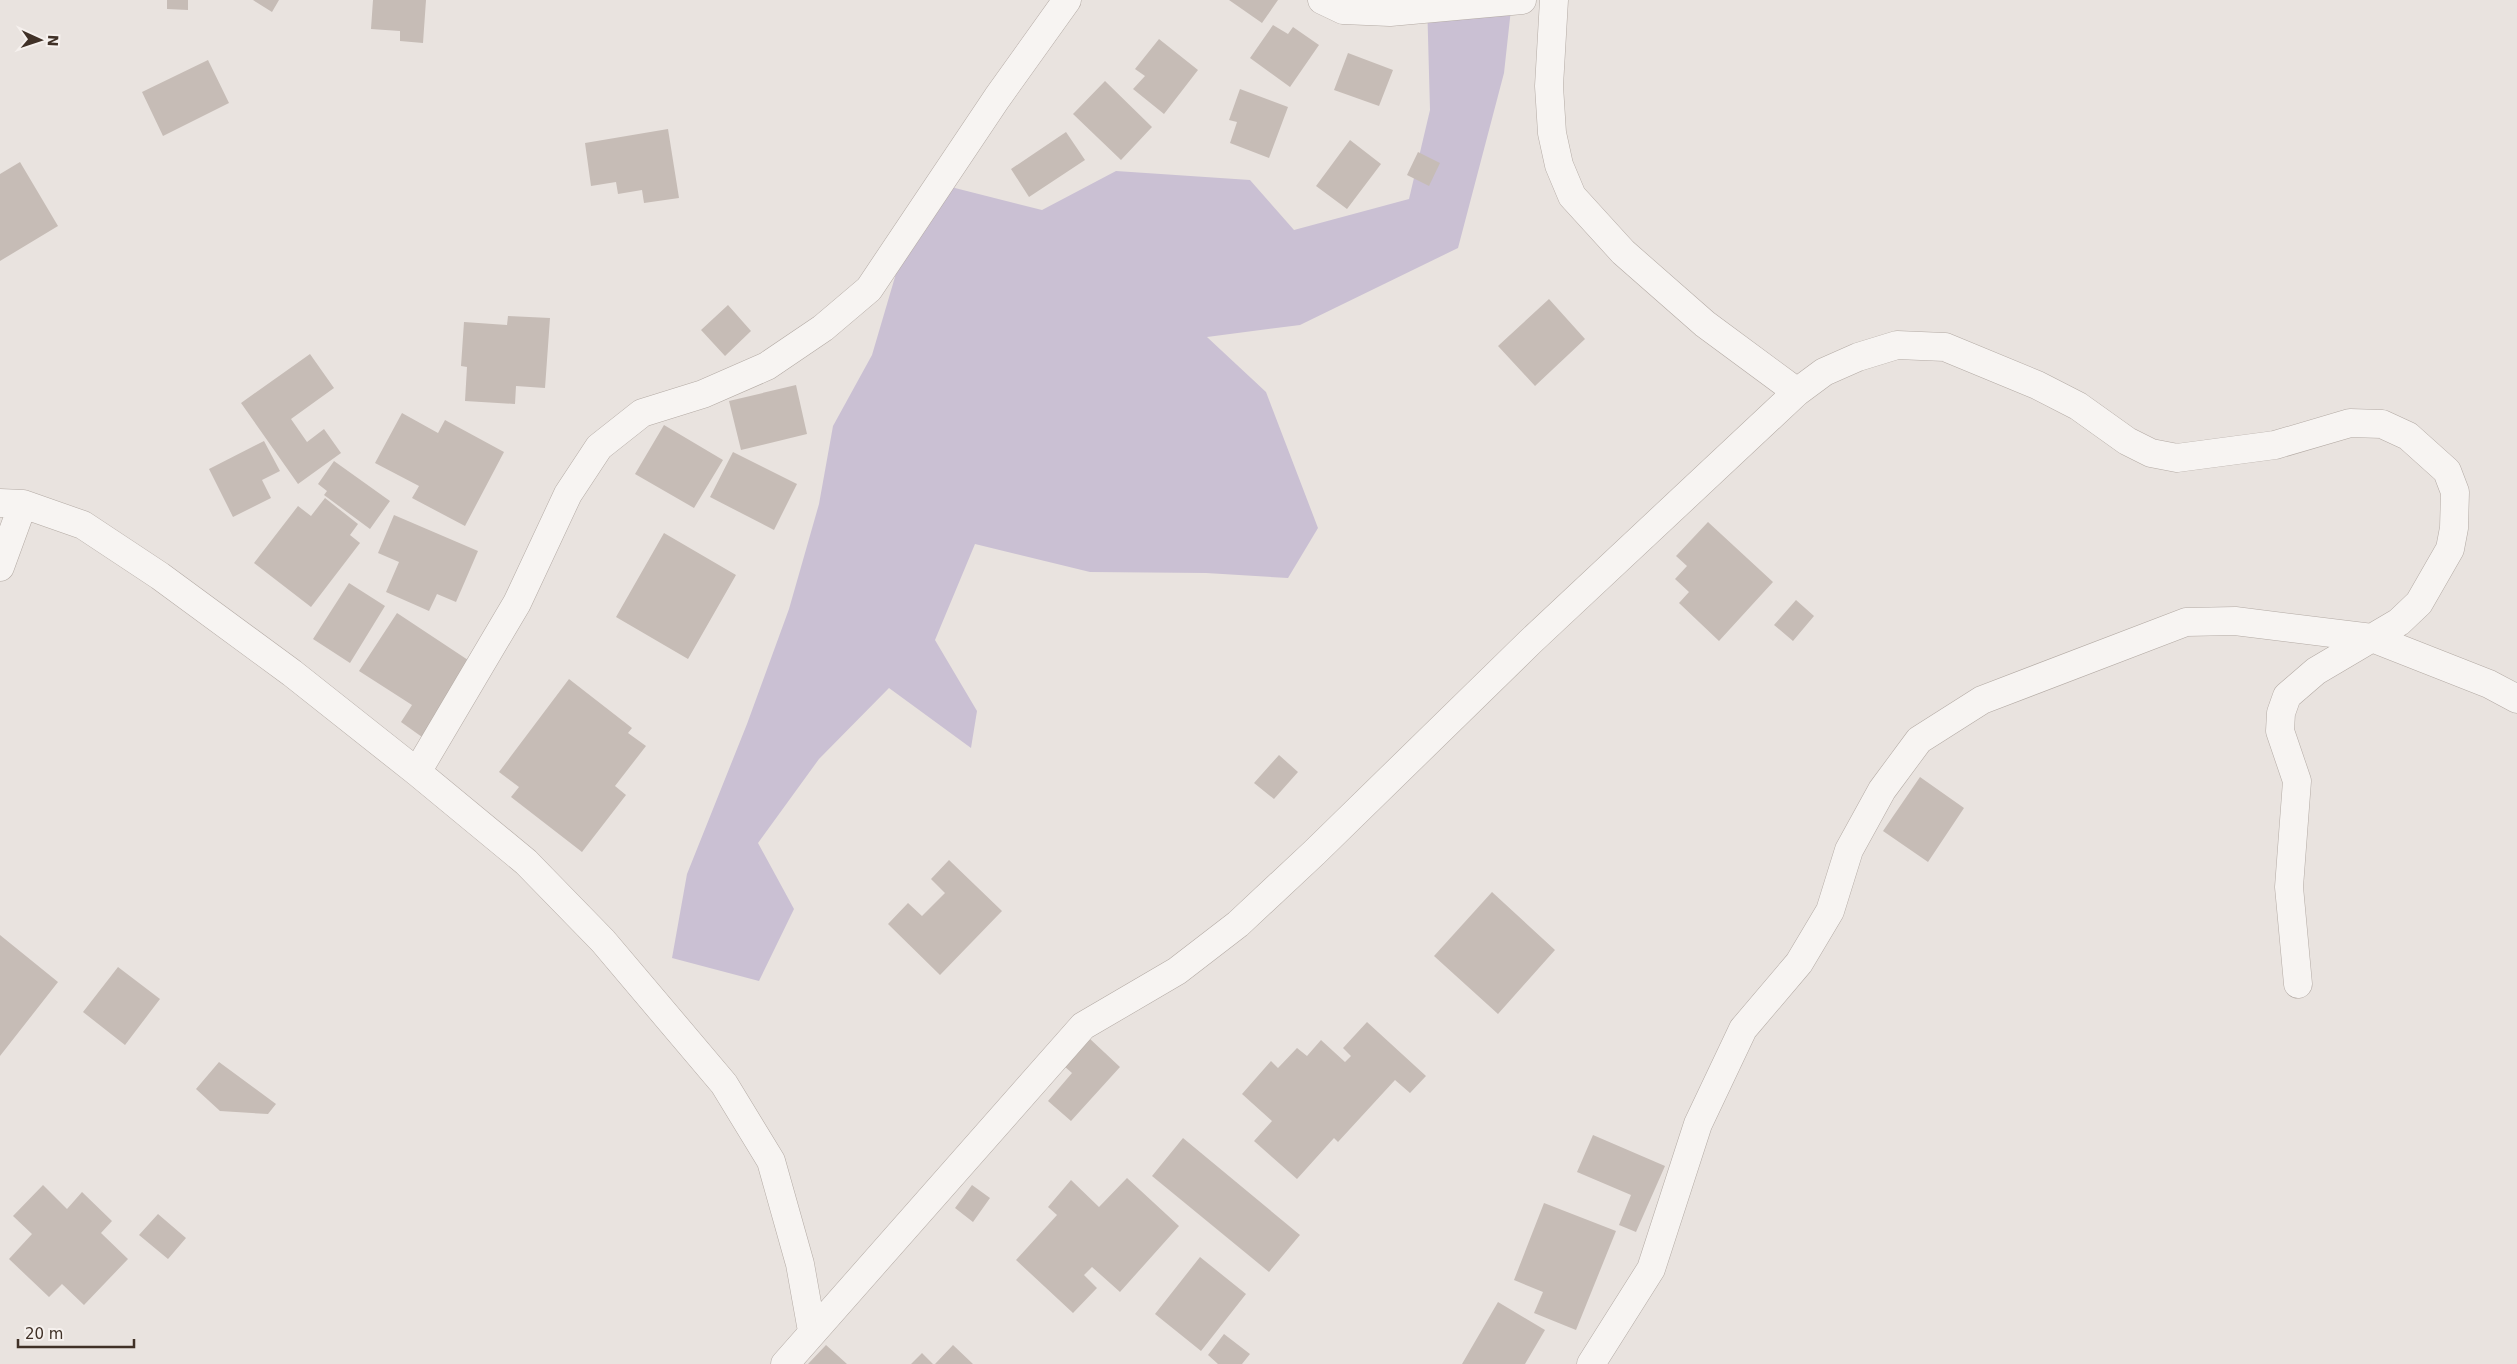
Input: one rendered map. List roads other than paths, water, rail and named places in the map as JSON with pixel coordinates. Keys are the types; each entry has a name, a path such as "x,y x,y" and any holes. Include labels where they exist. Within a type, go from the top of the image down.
{"street":[{"path":"417,772 517,603 568,494 599,447 642,413 703,394 767,366 823,328 869,289 996,98 1068,0"},
{"path":"1322,0 1343,10 1390,12 1522,0"},
{"path":"1554,0 1549,86 1552,134 1559,165 1572,196 1630,259 1705,324 1797,392"},
{"path":"785,1364 1083,1026 1176,971 1238,924 1315,852 1530,642 1797,392 1824,372 1858,357 1897,345 1945,347 2037,385 2078,406 2128,441 2152,453 2177,458 2275,445 2350,422 2382,424 2408,436 2447,470 2455,492 2454,528 2450,550 2418,603 2399,622 2316,671 2287,696 2281,713 2280,731 2297,782 2289,887 2298,984"},
{"path":"0,567 12,504 83,525 160,576 292,673 417,772 526,862 603,941 724,1084 771,1161 800,1264 812,1332"},
{"path":"1592,1364 1651,1269 1698,1124 1744,1029 1799,963 1830,910 1853,841 1882,790 1919,740 1982,700 2186,622 2234,621 2372,638 2489,684 2517,699"}]}
